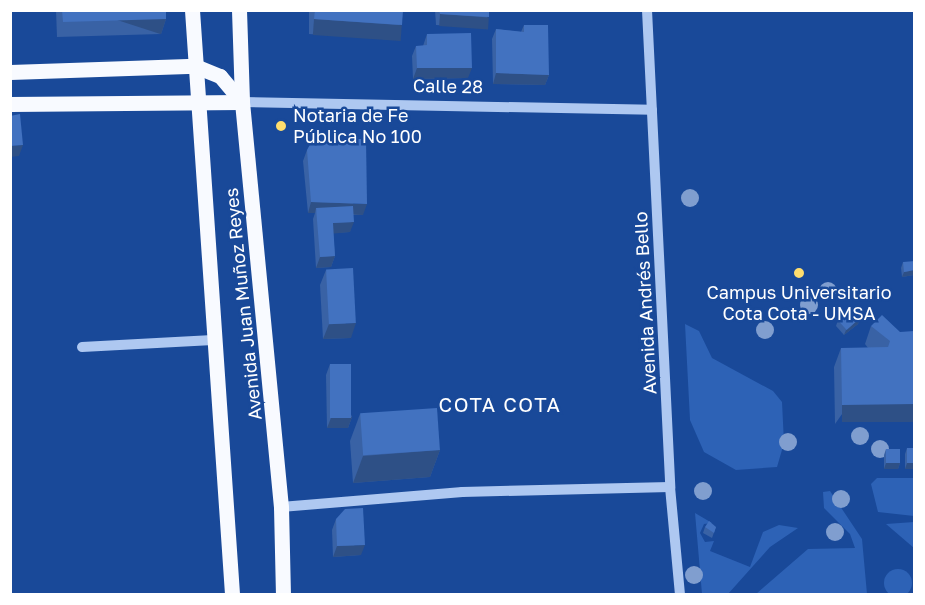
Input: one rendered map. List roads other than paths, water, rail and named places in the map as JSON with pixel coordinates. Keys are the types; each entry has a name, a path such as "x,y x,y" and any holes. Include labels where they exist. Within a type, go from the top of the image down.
{"main road":[{"path":"192,10 195,66"},
{"name":"Avenida Juan Muñoz Reyes","path":"239,10 242,102 281,507 283,594"},
{"path":"10,72 195,66 220,76 242,102"},
{"name":"Avenida Juan Muñoz Reyes","path":"195,66 232,594"},
{"path":"10,104 196,100 242,102"}],"street":[{"name":"Avenida Andrés Bello","path":"647,10 670,487 680,594"},
{"name":"Calle 28","path":"242,102 652,110"},
{"path":"82,347 213,340"},
{"path":"281,507 462,492 670,487"}],"place":[{"name":"Notaria de Fe Pública No 100","path":"281,126"},
{"name":"Campus Universitario Cota Cota - UMSA","path":"799,273"}],"district":[{"name":"COTA COTA","path":"500,404"}]}
